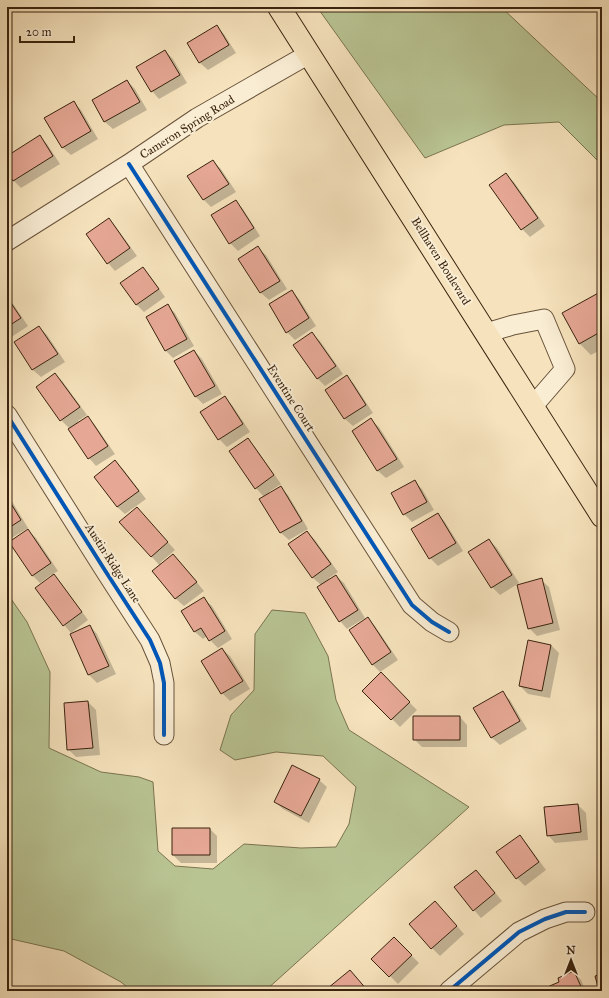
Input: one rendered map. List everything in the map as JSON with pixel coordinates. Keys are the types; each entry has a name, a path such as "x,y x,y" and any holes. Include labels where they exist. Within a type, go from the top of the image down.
{"main road":[{"name":"Bellhaven Boulevard","path":"280,7 602,516"}],"street":[{"name":"Cameron Spring Road","path":"7,241 129,164 197,118 309,54"},
{"name":"Eventine Court","path":"129,164 412,605 432,622 449,632"},
{"path":"486,333 513,325 544,319 565,369 533,406"},
{"name":"Austin Ridge Lane","path":"7,415 150,640 160,663 164,683 164,735"},
{"path":"450,991 519,932 545,919 566,912 585,912"}],"green space":[{"path":"317,7 501,7 602,102 602,165 559,122 504,125 425,158"},
{"path":"7,593 27,622 50,672 49,748 101,772 139,777 153,782 158,851 175,866 213,869 244,844 301,848 336,847 349,824 356,787 323,756 276,752 235,760 220,750 231,715 254,690 255,634 272,610 305,613 328,656 336,700 349,730 469,807 265,991 132,991 121,982 64,951 7,938"}],"building":[{"path":"217,25 229,45 199,63 187,43"},
{"path":"165,50 180,75 151,92 136,67"},
{"path":"127,80 140,102 104,122 92,100"},
{"path":"74,101 91,131 62,148 44,118"},
{"path":"40,135 53,156 13,181 7,172 7,156"},
{"path":"213,160 229,184 203,200 187,176"},
{"path":"506,173 538,218 521,230 489,185"},
{"path":"236,200 254,228 229,244 211,215"},
{"path":"109,218 130,248 107,264 86,234"},
{"path":"258,246 280,281 260,293 238,259"},
{"path":"143,267 159,289 136,305 120,283"},
{"path":"292,290 309,318 286,333 269,304"},
{"path":"602,291 602,331 579,344 562,313"},
{"path":"7,297 21,318 7,327"},
{"path":"168,304 187,339 165,351 146,317"},
{"path":"39,326 58,354 32,370 14,342"},
{"path":"312,332 336,366 317,379 293,345"},
{"path":"194,350 215,386 195,397 174,361"},
{"path":"55,373 80,407 60,421 36,387"},
{"path":"347,375 366,405 344,419 325,390"},
{"path":"225,396 243,424 218,440 200,412"},
{"path":"88,416 108,446 88,459 68,429"},
{"path":"371,418 397,459 377,471 352,431"},
{"path":"248,438 274,475 255,489 229,451"},
{"path":"115,460 139,491 117,507 94,477"},
{"path":"415,480 427,502 403,515 391,493"},
{"path":"281,486 302,521 280,533 259,499"},
{"path":"7,497 21,520 7,529"},
{"path":"137,507 168,542 151,557 119,522"},
{"path":"438,513 456,543 429,559 411,529"},
{"path":"28,529 51,563 32,576 9,542"},
{"path":"307,531 331,564 312,578 288,544"},
{"path":"489,539 512,575 491,588 468,552"},
{"path":"173,554 197,582 175,599 152,571"},
{"path":"54,574 82,612 63,626 35,588"},
{"path":"336,575 358,610 339,622 317,587"},
{"path":"542,578 553,623 528,629 517,585"},
{"path":"204,597 225,631 209,641 201,628 194,632 181,611"},
{"path":"368,617 391,652 372,665 349,630"},
{"path":"90,625 109,666 88,675 70,634"},
{"path":"528,640 551,645 542,691 519,686"},
{"path":"222,648 243,681 221,694 201,661"},
{"path":"381,672 410,702 391,720 362,691"},
{"path":"503,691 520,721 491,738 473,708"},
{"path":"88,701 93,748 67,750 64,703"},
{"path":"413,716 460,716 460,740 413,740"},
{"path":"292,765 320,779 301,816 274,802"},
{"path":"578,804 581,832 547,836 544,807"},
{"path":"172,828 210,828 210,855 172,855"},
{"path":"520,835 539,862 516,879 496,852"},
{"path":"476,870 495,893 473,911 454,887"},
{"path":"435,901 457,926 431,949 409,924"},
{"path":"394,937 412,955 389,977 371,959"},
{"path":"350,970 368,991 330,991 328,988"},
{"path":"574,971 583,991 547,991 545,988 559,982 558,978"},
{"path":"602,974 602,991 599,991 595,976"}],"cycle path":[{"path":"129,164 412,605 432,622 449,632"},
{"path":"7,415 150,640 160,663 164,683 164,735"},
{"path":"449,991 519,932 545,919 566,912 585,912"}]}
